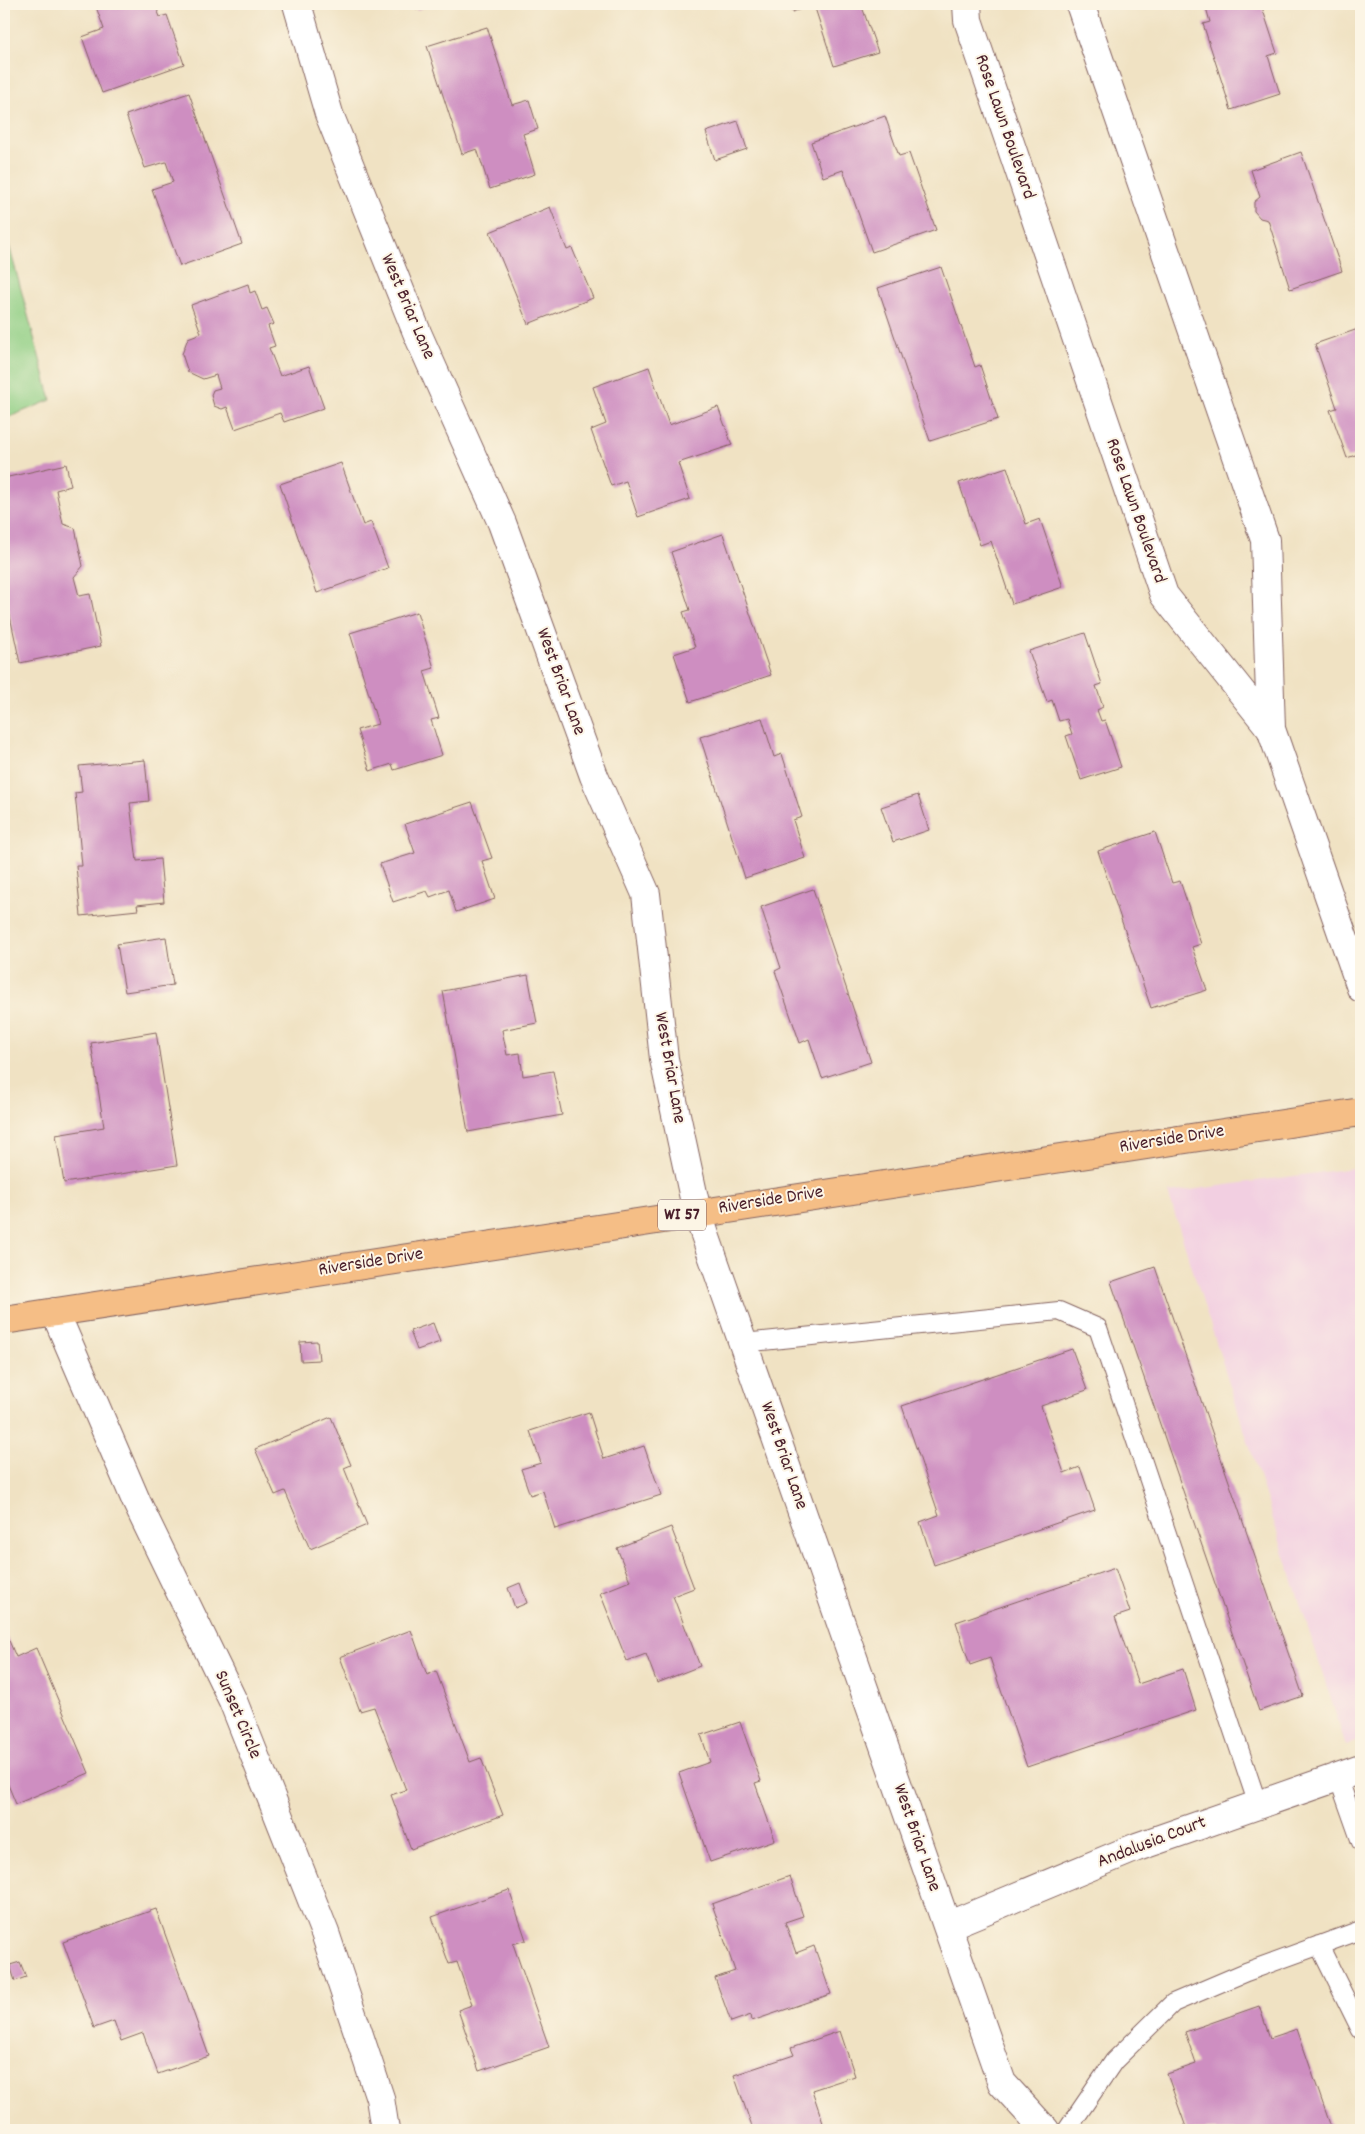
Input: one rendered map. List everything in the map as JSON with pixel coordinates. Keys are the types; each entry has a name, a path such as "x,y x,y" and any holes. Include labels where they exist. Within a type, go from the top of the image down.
{"main road":[{"name":"Riverside Drive","path":"4,1320 698,1212 1361,1112"}],"street":[{"name":"West Briar Lane","path":"296,4 329,114 418,335 502,523 594,776 646,894 664,1059 698,1212 1002,2083 1045,2130"},
{"name":"Rose Lawn Boulevard","path":"967,4 968,20 1164,595 1271,729 1361,988"},
{"path":"1080,4 1265,540 1271,729"},
{"name":"Sunset Circle","path":"54,1312 137,1503 233,1701 325,1933 380,2098 385,2130"},
{"name":"Andalusia Court","path":"947,1926 1137,1847 1350,1773"}],"lane":[{"path":"743,1343 1059,1311 1098,1328 1258,1805"},
{"path":"1350,1773 1361,1842"},
{"path":"1066,2130 1114,2061 1173,2003 1246,1972 1361,1930"},
{"path":"1319,1945 1361,2030"}],"shaded area":[{"path":"1361,1167 1361,1740 1346,1746 1168,1193"}],"green space":[{"path":"4,227 51,400 4,419"}],"building":[{"path":"95,4 155,4 160,17 167,15 184,64 102,93 82,37 104,29"},
{"path":"414,4 434,4 416,10"},
{"path":"790,4 861,4 878,52 834,66 814,5 792,12"},
{"path":"1205,4 1261,4 1277,53 1268,56 1280,94 1231,110 1203,24 1210,22"},
{"path":"487,27 512,105 529,100 538,129 523,134 535,174 490,189 477,149 462,154 427,46"},
{"path":"189,93 242,244 180,266 152,189 173,182 166,162 145,168 126,115"},
{"path":"885,116 899,156 909,153 936,230 872,252 843,170 823,177 811,142"},
{"path":"738,121 747,149 715,160 706,132"},
{"path":"1301,152 1342,271 1290,289 1268,220 1260,218 1254,211 1254,202 1260,197 1251,170"},
{"path":"550,207 567,250 572,248 593,298 528,324 490,232"},
{"path":"941,267 975,367 980,365 998,419 930,441 878,288"},
{"path":"248,284 250,293 255,291 262,310 267,308 274,324 268,326 275,346 269,348 280,376 309,366 324,408 284,422 280,413 235,429 227,407 222,409 214,406 211,395 213,390 220,388 216,375 203,379 188,372 182,354 188,338 201,333 191,305"},
{"path":"1361,328 1361,453 1347,458 1330,410 1337,408 1315,344"},
{"path":"649,367 669,425 718,407 732,445 678,463 690,499 638,517 626,481 611,486 591,430 606,424 593,387"},
{"path":"341,463 363,525 371,522 388,568 317,593 280,484"},
{"path":"66,464 71,486 56,490 63,524 75,528 83,566 74,577 79,596 90,594 101,646 20,663 4,588 4,478"},
{"path":"1007,467 1026,524 1040,519 1063,587 1012,604 991,541 980,545 959,483"},
{"path":"723,534 771,675 690,702 674,654 695,647 683,612 690,610 671,552"},
{"path":"417,612 434,668 424,671 439,718 431,720 442,755 394,770 392,764 370,771 357,730 378,724 350,633"},
{"path":"1085,633 1102,684 1096,686 1103,707 1097,710 1101,721 1105,720 1121,767 1081,780 1066,736 1072,734 1067,719 1059,721 1052,700 1047,702 1029,651"},
{"path":"762,718 774,757 782,754 802,817 793,820 805,858 745,878 700,737"},
{"path":"145,760 149,801 130,803 137,861 160,859 164,902 137,905 138,910 81,916 76,866 82,866 75,793 82,792 79,766"},
{"path":"918,795 929,830 893,842 881,807"},
{"path":"472,802 492,858 482,861 495,899 456,912 449,890 430,897 427,891 393,902 380,864 415,853 405,824"},
{"path":"1155,832 1172,883 1180,881 1201,944 1192,947 1207,990 1151,1008 1098,851"},
{"path":"813,889 871,1062 822,1078 809,1039 800,1043 775,971 781,968 761,907"},
{"path":"166,937 173,985 125,992 117,944"},
{"path":"528,975 537,1023 502,1030 507,1055 520,1053 523,1076 553,1071 562,1115 468,1132 443,991"},
{"path":"156,1032 177,1165 64,1183 56,1135 104,1127 91,1043"},
{"path":"1155,1267 1303,1696 1259,1711 1111,1282"},
{"path":"433,1323 440,1342 417,1350 410,1331"},
{"path":"317,1341 319,1360 301,1361 300,1342"},
{"path":"1072,1349 1087,1390 1041,1406 1064,1473 1080,1467 1095,1510 934,1565 920,1522 939,1515 902,1406"},
{"path":"589,1412 604,1459 644,1446 661,1495 555,1529 543,1491 530,1495 521,1469 541,1463 530,1431"},
{"path":"331,1417 351,1465 344,1468 367,1525 310,1549 285,1491 275,1495 255,1449"},
{"path":"671,1527 694,1588 673,1596 700,1666 657,1683 646,1654 627,1661 600,1593 630,1581 617,1548"},
{"path":"1115,1568 1130,1612 1115,1617 1138,1684 1183,1669 1196,1710 1027,1767 990,1658 970,1665 956,1622"},
{"path":"520,1583 527,1603 515,1608 508,1588"},
{"path":"4,1629 16,1657 36,1648 89,1773 16,1804 4,1775"},
{"path":"411,1630 427,1675 436,1671 470,1762 481,1758 503,1815 411,1849 391,1795 406,1790 374,1707 360,1711 340,1657"},
{"path":"740,1722 761,1781 755,1783 775,1840 710,1862 679,1773 710,1762 701,1735"},
{"path":"790,1876 803,1916 785,1922 796,1953 814,1946 831,1994 752,2021 751,2015 731,2022 715,1978 735,1971 712,1904"},
{"path":"509,1890 526,1940 513,1944 549,2047 479,2071 458,2010 472,2005 457,1962 449,1964 432,1917"},
{"path":"156,1909 209,2056 158,2074 143,2033 121,2041 114,2021 94,2028 63,1942"},
{"path":"20,1962 26,1977 15,1981 10,1965"},
{"path":"1259,2006 1270,2038 1297,2029 1332,2130 1187,2130 1167,2074 1196,2064 1185,2032"},
{"path":"840,2031 855,2076 812,2090 825,2129 753,2130 734,2075 794,2055 791,2048"},
{"path":"634,2123 636,2130 609,2130"}]}
